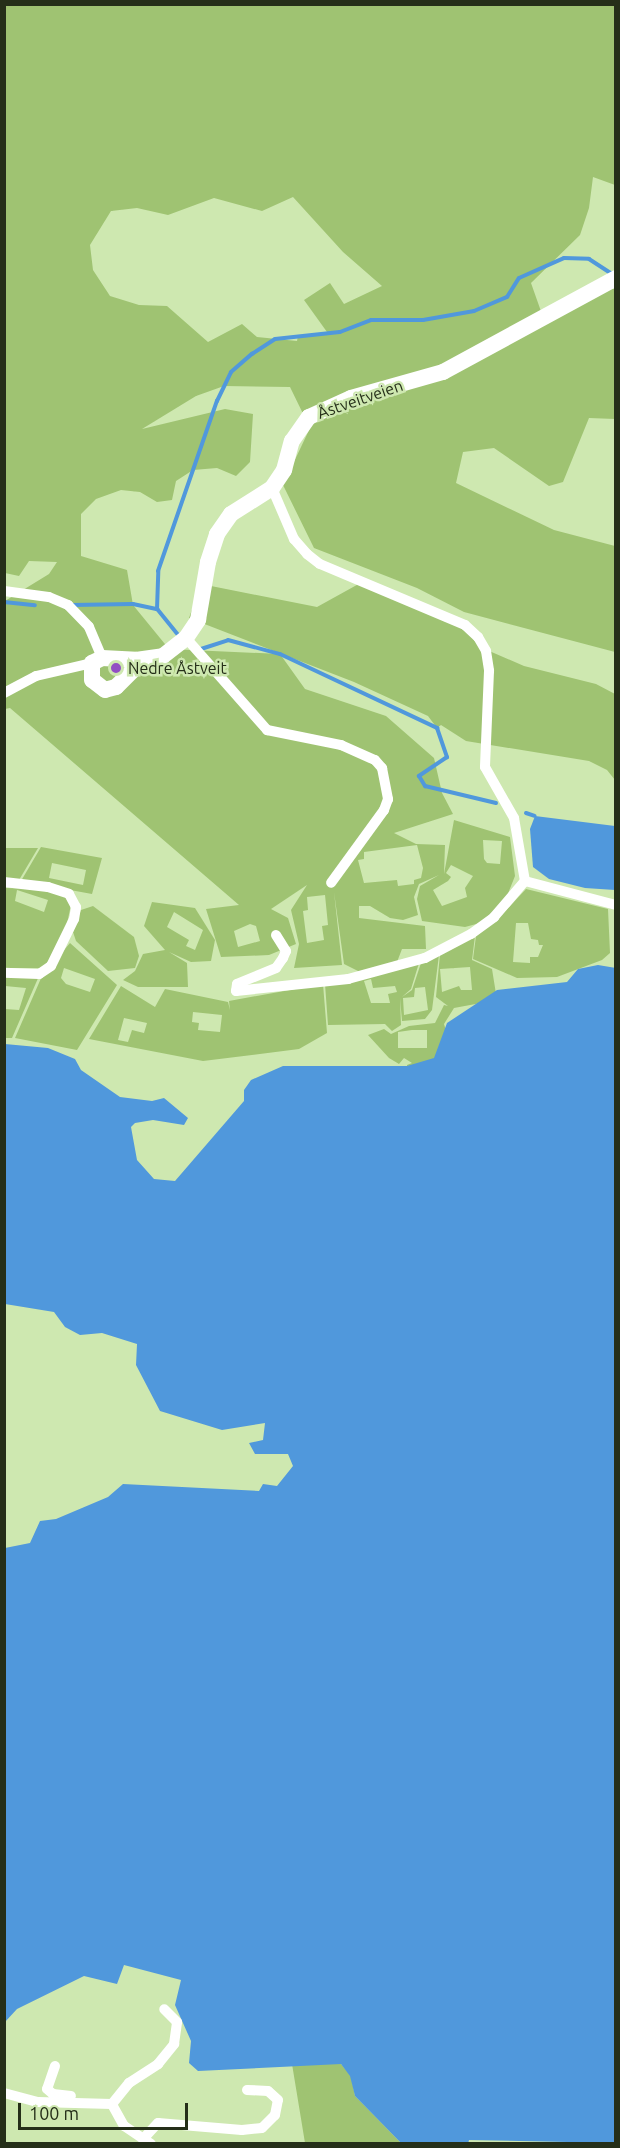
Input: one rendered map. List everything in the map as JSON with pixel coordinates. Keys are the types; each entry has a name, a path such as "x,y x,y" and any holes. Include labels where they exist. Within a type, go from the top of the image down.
{"street":[{"name":"Åstveitveien","path":"186,644 198,620 208,562 217,534 231,514 272,488 284,470 299,427 320,410 442,372 612,280"},
{"path":"272,488 294,539 320,564 433,610 465,625 478,637 486,651 489,671 485,767 514,818 525,881"},
{"path":"4,591 49,597 68,605 89,627 97,660 92,680 105,690 125,680 136,660"},
{"path":"4,693 36,676 97,660 136,660 163,656 186,644 267,730 342,745 375,760 382,768 388,799 384,810 331,883"},
{"path":"525,881 615,904"},
{"path":"276,935 286,951 284,958 276,968 237,984 236,991 348,980 424,958 471,934 494,917 525,881"},
{"path":"4,882 48,887 69,894 76,907 74,919 51,966 39,974 4,973"},
{"path":"112,2104 129,2083 158,2064 174,2044 177,2022 164,2009"},
{"path":"55,2066 47,2082 50,2092 112,2104"},
{"path":"112,2104 124,2126 147,2141 158,2123 242,2130 262,2128 275,2115 278,2100 268,2091 247,2090"},
{"path":"4,2093 38,2102 112,2104"}],"green space":[{"path":"5,5 615,5 615,185 593,177 589,208 580,235 531,283 543,317 601,288 615,289 615,419 589,418 563,482 549,486 494,448 463,452 456,483 554,530 615,546 615,652 464,612 417,588 314,548 283,485 310,428 290,387 224,386 196,396 142,429 225,409 253,414 250,462 236,476 217,468 193,470 176,481 172,500 157,502 140,492 121,490 96,499 81,514 81,556 127,570 133,605 169,649 280,654 305,689 386,716 434,758 442,793 453,814 394,833 416,844 445,845 444,874 454,820 510,837 515,876 505,901 480,923 465,927 422,921 417,899 420,886 439,875 419,884 414,897 418,915 403,920 390,918 370,906 359,906 359,918 425,926 426,949 402,949 397,962 360,972 344,964 334,892 342,965 294,968 299,944 291,910 307,885 271,909 288,918 296,944 269,955 221,957 206,909 239,905 10,708 5,709 5,601 49,574 57,562 29,561 19,576 5,573","holes":["293,197 343,252 382,286 344,304 330,283 304,300 327,332 298,336 297,341 257,337 242,324 208,342 167,306 139,305 110,296 93,270 90,245 111,211 137,208 168,215 214,198 262,211","483,840 502,841 500,864 487,863 484,859","417,845 423,868 421,878 414,880 414,884 398,886 397,880 364,883 358,860 364,859 364,852","451,865 473,876 465,888 467,897 442,906 433,890 448,881 451,877 446,873","325,895 328,925 322,926 324,940 307,943 303,911 308,910 307,897","250,924 256,926 260,941 238,947 234,931"]},
{"path":"364,581 465,625 487,650 524,666 596,684 615,694 615,780 607,770 589,761 466,741 441,725 437,728 428,716 354,682 189,618 201,584 317,607"},
{"path":"41,847 102,858 92,894 21,881","holes":["52,863 86,870 83,885 49,878"]},
{"path":"5,848 38,848 19,880 5,881"},
{"path":"5,888 46,889 66,895 71,905 63,942 43,968 5,968","holes":["17,890 48,900 44,912 15,901"]},
{"path":"526,889 608,909 610,953 602,960 557,977 517,978 473,959 476,936 496,921","holes":["516,923 528,923 531,939 538,940 539,945 543,945 538,957 530,957 530,963 513,962"]},
{"path":"152,902 195,908 215,940 211,961 191,962 169,952 187,963 188,987 138,987 123,980 135,971 143,954 165,950 144,926","holes":["174,912 203,930 195,950 186,946 189,940 167,927"]},
{"path":"93,906 134,937 139,956 135,968 108,971 76,941 73,932 81,910"},
{"path":"475,936 472,960 492,969 497,1000 454,1008 444,1024 452,1051 407,1070 407,1065 412,1063 404,1058 399,1064 389,1058 368,1035 384,1029 391,1034 409,1026 435,1023 444,1005 448,1006 436,997 440,954","holes":["470,967 472,990 461,990 459,986 442,992 440,969","427,1030 427,1048 398,1048 398,1032"]},
{"path":"70,943 117,985 77,1050 15,1038 42,976","holes":["64,968 95,979 90,992 66,984 61,978"]},
{"path":"439,955 432,1010 425,1019 402,1021 400,998 401,1025 392,1031 385,1024 328,1025 325,984 419,963 411,989 402,997 412,990 421,963","holes":["371,979 373,988 395,986 397,992 388,994 390,1003 371,1003 364,981","425,987 428,1010 404,1015 403,998 414,997 415,988"]},
{"path":"4,974 39,976 12,1038 5,1038 5,1009 19,1010 26,988 5,986"},
{"path":"323,984 327,1033 299,1049 203,1061 89,1039 121,986 155,1007 165,989 228,1002 230,1010 229,1001","holes":["193,1012 222,1015 220,1032 198,1030 199,1023 192,1022","124,1018 147,1023 144,1033 132,1030 128,1042 118,1040"]},
{"path":"292,2064 341,2064 351,2076 355,2096 401,2143 305,2143"}],"water":[{"path":"535,816 615,826 615,890 585,888 549,879 533,867 530,829"},
{"path":"598,965 616,968 615,2143 469,2140 468,2144 401,2143 355,2096 350,2076 341,2064 198,2071 189,2063 191,2041 175,2005 181,1980 124,1965 117,1984 84,1976 17,2009 5,2022 5,1548 30,1543 40,1521 56,1519 108,1497 123,1484 259,1491 263,1484 277,1486 293,1466 288,1454 255,1454 249,1443 263,1440 265,1423 222,1430 160,1411 136,1365 137,1344 102,1333 80,1335 65,1327 54,1312 5,1304 5,1044 48,1048 75,1059 81,1070 120,1097 152,1101 164,1098 188,1118 184,1125 153,1120 135,1123 131,1127 137,1160 154,1179 175,1181 244,1101 244,1090 251,1080 283,1066 407,1066 434,1058 447,1023 497,990 567,982 578,969"}],"waterway":[{"path":"179,636 157,609 158,571 217,401 231,372 252,354 275,339 340,332 371,320 423,320 474,311 507,297 519,278 564,258 589,259 612,274"},
{"path":"4,602 35,605"},
{"path":"72,605 133,604 157,609"},
{"path":"201,649 228,640 280,654 437,728 447,757 419,776 425,786 496,803"},
{"path":"526,813 535,816"}],"place":[{"name":"Nedre Åstveit","path":"116,668"}]}
